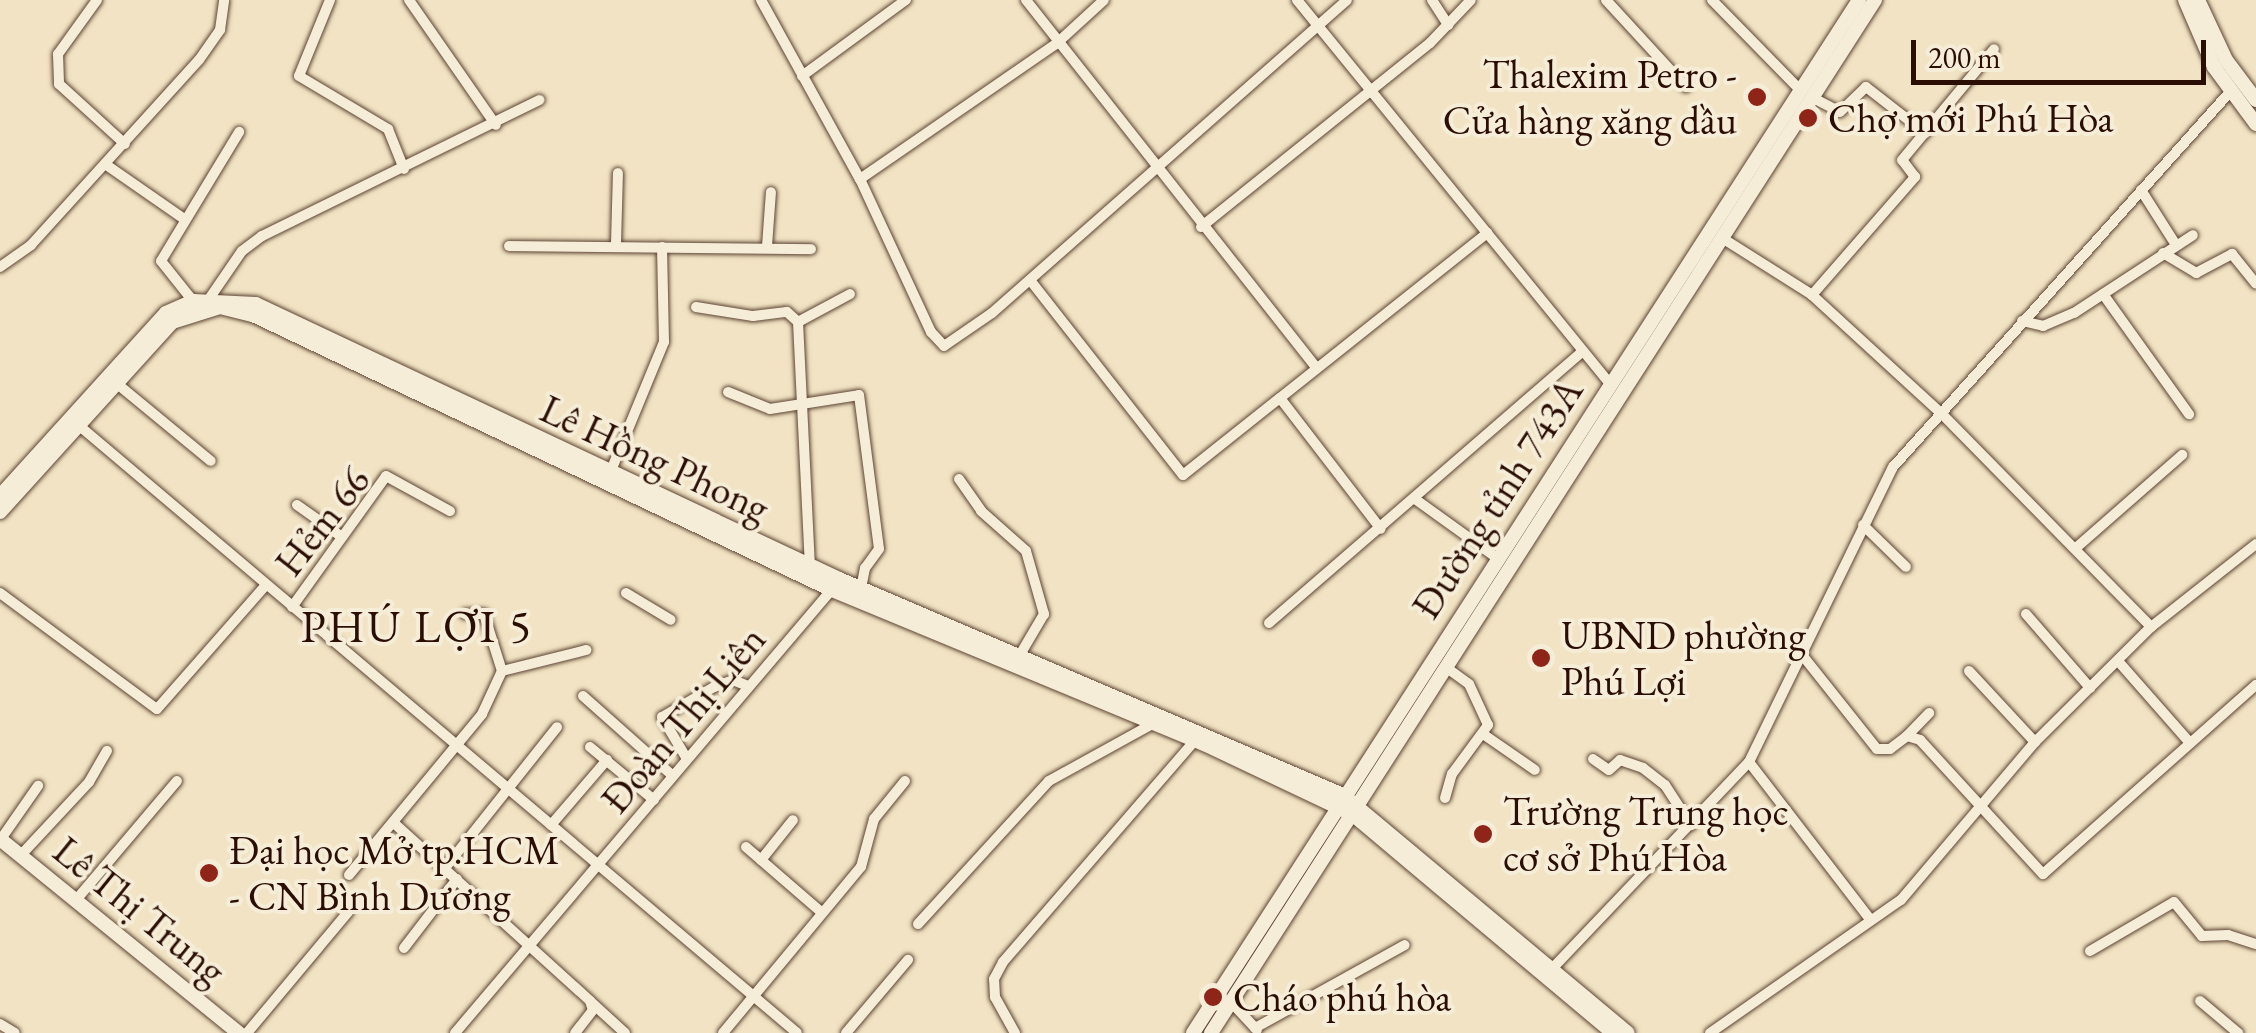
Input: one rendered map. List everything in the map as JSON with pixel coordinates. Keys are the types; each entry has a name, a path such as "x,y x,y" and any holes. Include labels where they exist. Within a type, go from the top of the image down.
{"street":[{"path":"97,0 58,54 59,84 126,144"},
{"path":"0,267 26,250 126,144 214,41 224,0"},
{"path":"330,0 300,76 388,129 404,169"},
{"path":"409,0 496,125"},
{"path":"761,0 860,179 940,344 950,344 1030,280 1347,0"},
{"path":"802,76 906,0"},
{"path":"1026,0 1155,171 1318,368"},
{"path":"860,179 1056,44 1104,0"},
{"path":"1297,0 1610,384 1623,392"},
{"path":"1432,0 1448,25"},
{"path":"1201,227 1448,25 1472,0"},
{"path":"1606,0 1686,86"},
{"path":"1712,0 1807,94 1840,112 1866,86 1925,133"},
{"name":"Đường tỉnh 743A","path":"1211,1033 1478,618 1610,384 1716,234 1807,94 1855,7 1875,0"},
{"path":"2185,0 2230,92 2256,124"},
{"path":"2198,0 2226,60 2256,100"},
{"path":"1812,295 1915,177 1901,162 1994,49"},
{"path":"1548,973 1749,762 1799,651 1893,467 2230,92"},
{"path":"239,132 161,261 201,300 242,251 262,236 496,125 540,100"},
{"path":"105,164 184,220"},
{"path":"616,242 618,173"},
{"path":"2142,190 2176,245"},
{"path":"767,246 771,192"},
{"path":"1030,280 1183,474 1487,233"},
{"path":"1716,234 1812,295 1941,413 2077,547 2150,627"},
{"name":"Đường tỉnh 743A","path":"1193,1033 1496,558 1623,392 1716,234"},
{"path":"2022,322 2043,326 2102,294 2193,235"},
{"path":"508,246 616,242 662,247 811,249"},
{"path":"610,473 664,342 662,247"},
{"path":"2163,253 2196,273 2232,254 2256,284"},
{"path":"798,322 850,294"},
{"path":"2102,294 2189,414"},
{"name":"Lê Hồng Phong","path":"0,512 142,336 201,300 256,304 810,566 835,585 861,588 1021,653 1340,801"},
{"path":"696,307 754,316 788,312 798,322 810,566"},
{"name":"Lê Hồng Phong","path":"0,496 172,322 220,308 253,315 835,585 1340,801"},
{"path":"1269,623 1583,350"},
{"path":"115,382 211,461"},
{"path":"728,392 770,410 858,395 879,549 865,568 861,588"},
{"path":"1280,398 1381,529"},
{"path":"73,420 796,1033"},
{"path":"2077,547 2182,455"},
{"name":"Hẻm 66","path":"292,608 392,474 450,512"},
{"path":"959,479 981,511 1026,551 1044,614 1021,653"},
{"path":"1416,499 1496,558"},
{"path":"298,505 342,536"},
{"path":"1862,526 1906,567"},
{"path":"1710,1033 1901,900 2035,742 2150,627 2256,544"},
{"path":"0,593 157,709 266,585"},
{"name":"Đoàn Thị Liên","path":"455,1033 835,585"},
{"path":"626,593 671,620"},
{"path":"1464,608 1478,618"},
{"path":"349,876 396,824 482,714 502,670 484,614 465,614"},
{"path":"2026,614 2090,688"},
{"path":"502,670 586,650"},
{"path":"1799,651 1877,749 1890,748 1930,714"},
{"path":"2118,661 2190,743"},
{"path":"1445,798 1452,774 1488,720 1469,684 1446,668"},
{"path":"1970,671 2035,742"},
{"path":"687,760 662,717 733,680 748,686"},
{"path":"1906,736 1920,740 1980,811 2043,874 2256,685"},
{"path":"583,696 673,776"},
{"path":"918,924 1048,780 1154,722"},
{"path":"445,868 557,727"},
{"path":"1482,734 1534,770"},
{"path":"1015,1033 995,998 994,979 1003,962 1145,802 1194,740"},
{"path":"590,747 654,800"},
{"path":"21,856 89,782 107,751"},
{"path":"1593,758 1609,770 1624,760 1643,768 1665,786 1691,825"},
{"path":"550,825 607,760"},
{"path":"1749,762 1870,919"},
{"path":"76,900 178,781"},
{"path":"722,1033 861,866 874,819 905,781"},
{"path":"0,839 38,786"},
{"path":"1340,801 1355,809 1548,973 1613,1033"},
{"path":"760,860 792,820"},
{"path":"396,824 625,1033"},
{"name":"Lê Thị Trung","path":"0,839 239,1032"},
{"path":"746,848 821,912"},
{"path":"404,948 457,879"},
{"path":"2090,952 2174,902 2202,936 2228,934 2256,944"},
{"path":"239,1032 348,912"},
{"path":"1231,1002 1258,1030 1405,945"},
{"path":"846,1033 908,960"},
{"path":"1548,973 1628,1033"},
{"path":"2200,1001 2238,1033"},
{"path":"575,1033 593,1010 590,1002"},
{"path":"0,1024 15,1033"}],"place":[{"name":"Thalexim Petro - Cửa hàng xăng dầu","path":"1757,97"},
{"name":"Chợ mới Phú Hòa","path":"1808,118"},
{"name":"UBND phường Phú Lợi","path":"1541,658"},
{"name":"Trường Trung học cơ sở Phú Hòa","path":"1483,834"},
{"name":"Đại học Mở tp.HCM - CN Bình Dương","path":"209,873"},
{"name":"Cháo phú hòa","path":"1213,997"}],"district":[{"name":"PHÚ LỢI 5","path":"417,627"}]}
